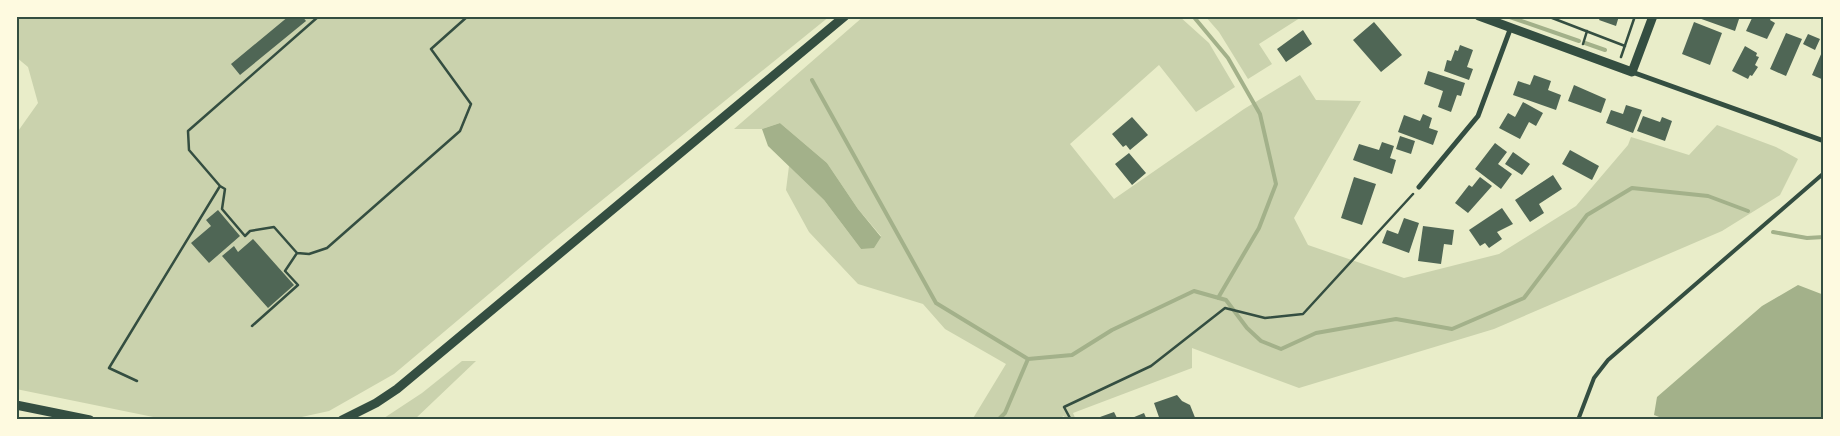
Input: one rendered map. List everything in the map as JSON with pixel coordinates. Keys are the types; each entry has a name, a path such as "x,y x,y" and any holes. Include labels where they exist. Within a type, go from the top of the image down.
{"street":[{"path":"342,420 376,403 397,389 845,16"},
{"path":"1480,16 1824,141"},
{"path":"1632,72 1652,16"},
{"path":"1419,187 1478,116 1511,27"},
{"path":"16,405 90,420"}],"lane":[{"path":"1578,420 1594,378 1608,360 1824,173"}],"path":[{"path":"319,16 188,130 189,150 220,186 225,189 222,209 245,236 250,231 274,227 297,253 309,254 327,248 460,131 471,104 431,49 468,16"},
{"path":"1547,16 1625,46"},
{"path":"1617,66 1635,16"},
{"path":"137,381 109,368 220,186"},
{"path":"1071,420 1064,407 1151,366 1225,308 1265,318 1303,314 1419,187"},
{"path":"252,326 298,285 285,270 297,253"}],"shaded area":[{"path":"16,16 830,16 554,239 394,374 329,411 288,420 168,420 16,389 16,134 38,103 28,67 16,57"},
{"path":"864,16 1179,16 1209,43 1235,87 1196,112 1159,65 1070,144 1114,199 1244,109 1300,75 1316,100 1361,101 1294,218 1308,245 1404,278 1499,254 1576,206 1628,145 1631,137 1689,155 1717,125 1776,147 1798,159 1780,195 1722,231 1494,329 1299,388 1192,348 1192,368 1073,413 1076,420 1066,420 1064,416 1056,420 972,420 1006,364 945,329 923,304 858,284 809,232 786,190 789,166 824,200 861,249 881,236 858,209 827,163 780,123 762,129 734,129"},
{"path":"1205,16 1303,16 1259,44 1272,64 1248,79 1219,32"},
{"path":"780,123 827,163 858,209 881,237 874,248 861,249 824,200 768,146 762,129"},
{"path":"1798,285 1824,295 1824,420 1667,420 1654,415 1657,397 1762,306"},
{"path":"462,361 476,361 414,420 381,420 422,393"}],"building":[{"path":"289,16 302,16 306,21 240,75 231,64"},
{"path":"1601,16 1619,16 1616,26 1599,20"},
{"path":"1693,16 1740,16 1735,31"},
{"path":"1753,16 1772,16 1770,20 1775,23 1767,39 1746,31"},
{"path":"1374,22 1402,55 1381,72 1353,40"},
{"path":"1694,22 1722,33 1710,65 1682,54"},
{"path":"1303,30 1312,44 1286,62 1277,49"},
{"path":"1786,33 1802,39 1786,76 1770,69"},
{"path":"1808,34 1820,39 1815,50 1803,44"},
{"path":"1460,45 1473,50 1467,67 1473,69 1469,80 1444,71 1447,60 1451,61 1455,50 1458,51"},
{"path":"1745,46 1757,53 1756,56 1759,57 1755,65 1758,67 1748,79 1732,71"},
{"path":"1822,52 1824,53 1824,80 1812,75"},
{"path":"1428,71 1465,83 1461,96 1457,95 1451,112 1438,107 1443,91 1424,84"},
{"path":"1534,75 1551,81 1548,90 1561,95 1556,110 1513,95 1518,81 1530,85"},
{"path":"1574,85 1606,99 1601,113 1568,101"},
{"path":"1523,102 1543,113 1536,126 1529,122 1520,139 1499,128 1508,113 1515,117"},
{"path":"1626,105 1642,110 1633,133 1606,123 1611,110 1623,114"},
{"path":"1423,114 1432,118 1429,128 1438,131 1433,145 1398,132 1404,115 1420,121"},
{"path":"1643,116 1660,122 1662,117 1672,121 1665,141 1637,131"},
{"path":"1132,117 1148,135 1130,150 1126,145 1123,147 1112,134"},
{"path":"1400,136 1415,141 1411,154 1396,149"},
{"path":"1382,142 1394,146 1390,158 1396,160 1392,174 1353,160 1359,144 1379,150"},
{"path":"1495,143 1507,152 1498,164 1512,174 1501,189 1475,169"},
{"path":"1570,150 1599,166 1592,180 1562,164"},
{"path":"1513,152 1530,164 1522,175 1505,164"},
{"path":"1129,153 1146,173 1132,185 1115,164"},
{"path":"1553,175 1562,189 1539,204 1544,213 1530,222 1515,200"},
{"path":"1354,177 1376,184 1362,225 1341,218"},
{"path":"1480,177 1492,186 1468,213 1455,203 1469,185 1472,187"},
{"path":"1502,208 1513,224 1497,232 1502,239 1489,248 1485,243 1480,246 1469,230"},
{"path":"218,210 240,236 209,263 191,243 211,226 206,220"},
{"path":"1404,218 1419,223 1409,253 1382,243 1387,230 1398,234"},
{"path":"1423,226 1454,230 1452,245 1444,244 1441,264 1418,261"},
{"path":"253,239 294,285 268,308 222,256 234,246 238,252"},
{"path":"1177,395 1182,401 1190,405 1196,420 1160,420 1154,403"},
{"path":"1114,412 1118,420 1101,420 1100,417"},
{"path":"1144,413 1147,420 1127,420"}],"waterway":[{"path":"1193,16 1228,58 1260,114 1276,184 1259,228 1218,298"},
{"path":"1507,16 1579,41"},
{"path":"1585,43 1605,50"},
{"path":"812,80 936,303 1028,359 1005,413 998,420"},
{"path":"1028,359 1072,355 1112,330 1194,291 1226,300 1247,328 1261,341 1281,349 1316,333 1396,319 1452,329 1524,298 1587,215 1632,188 1708,196 1748,211"},
{"path":"1773,232 1807,238 1824,237"}]}
